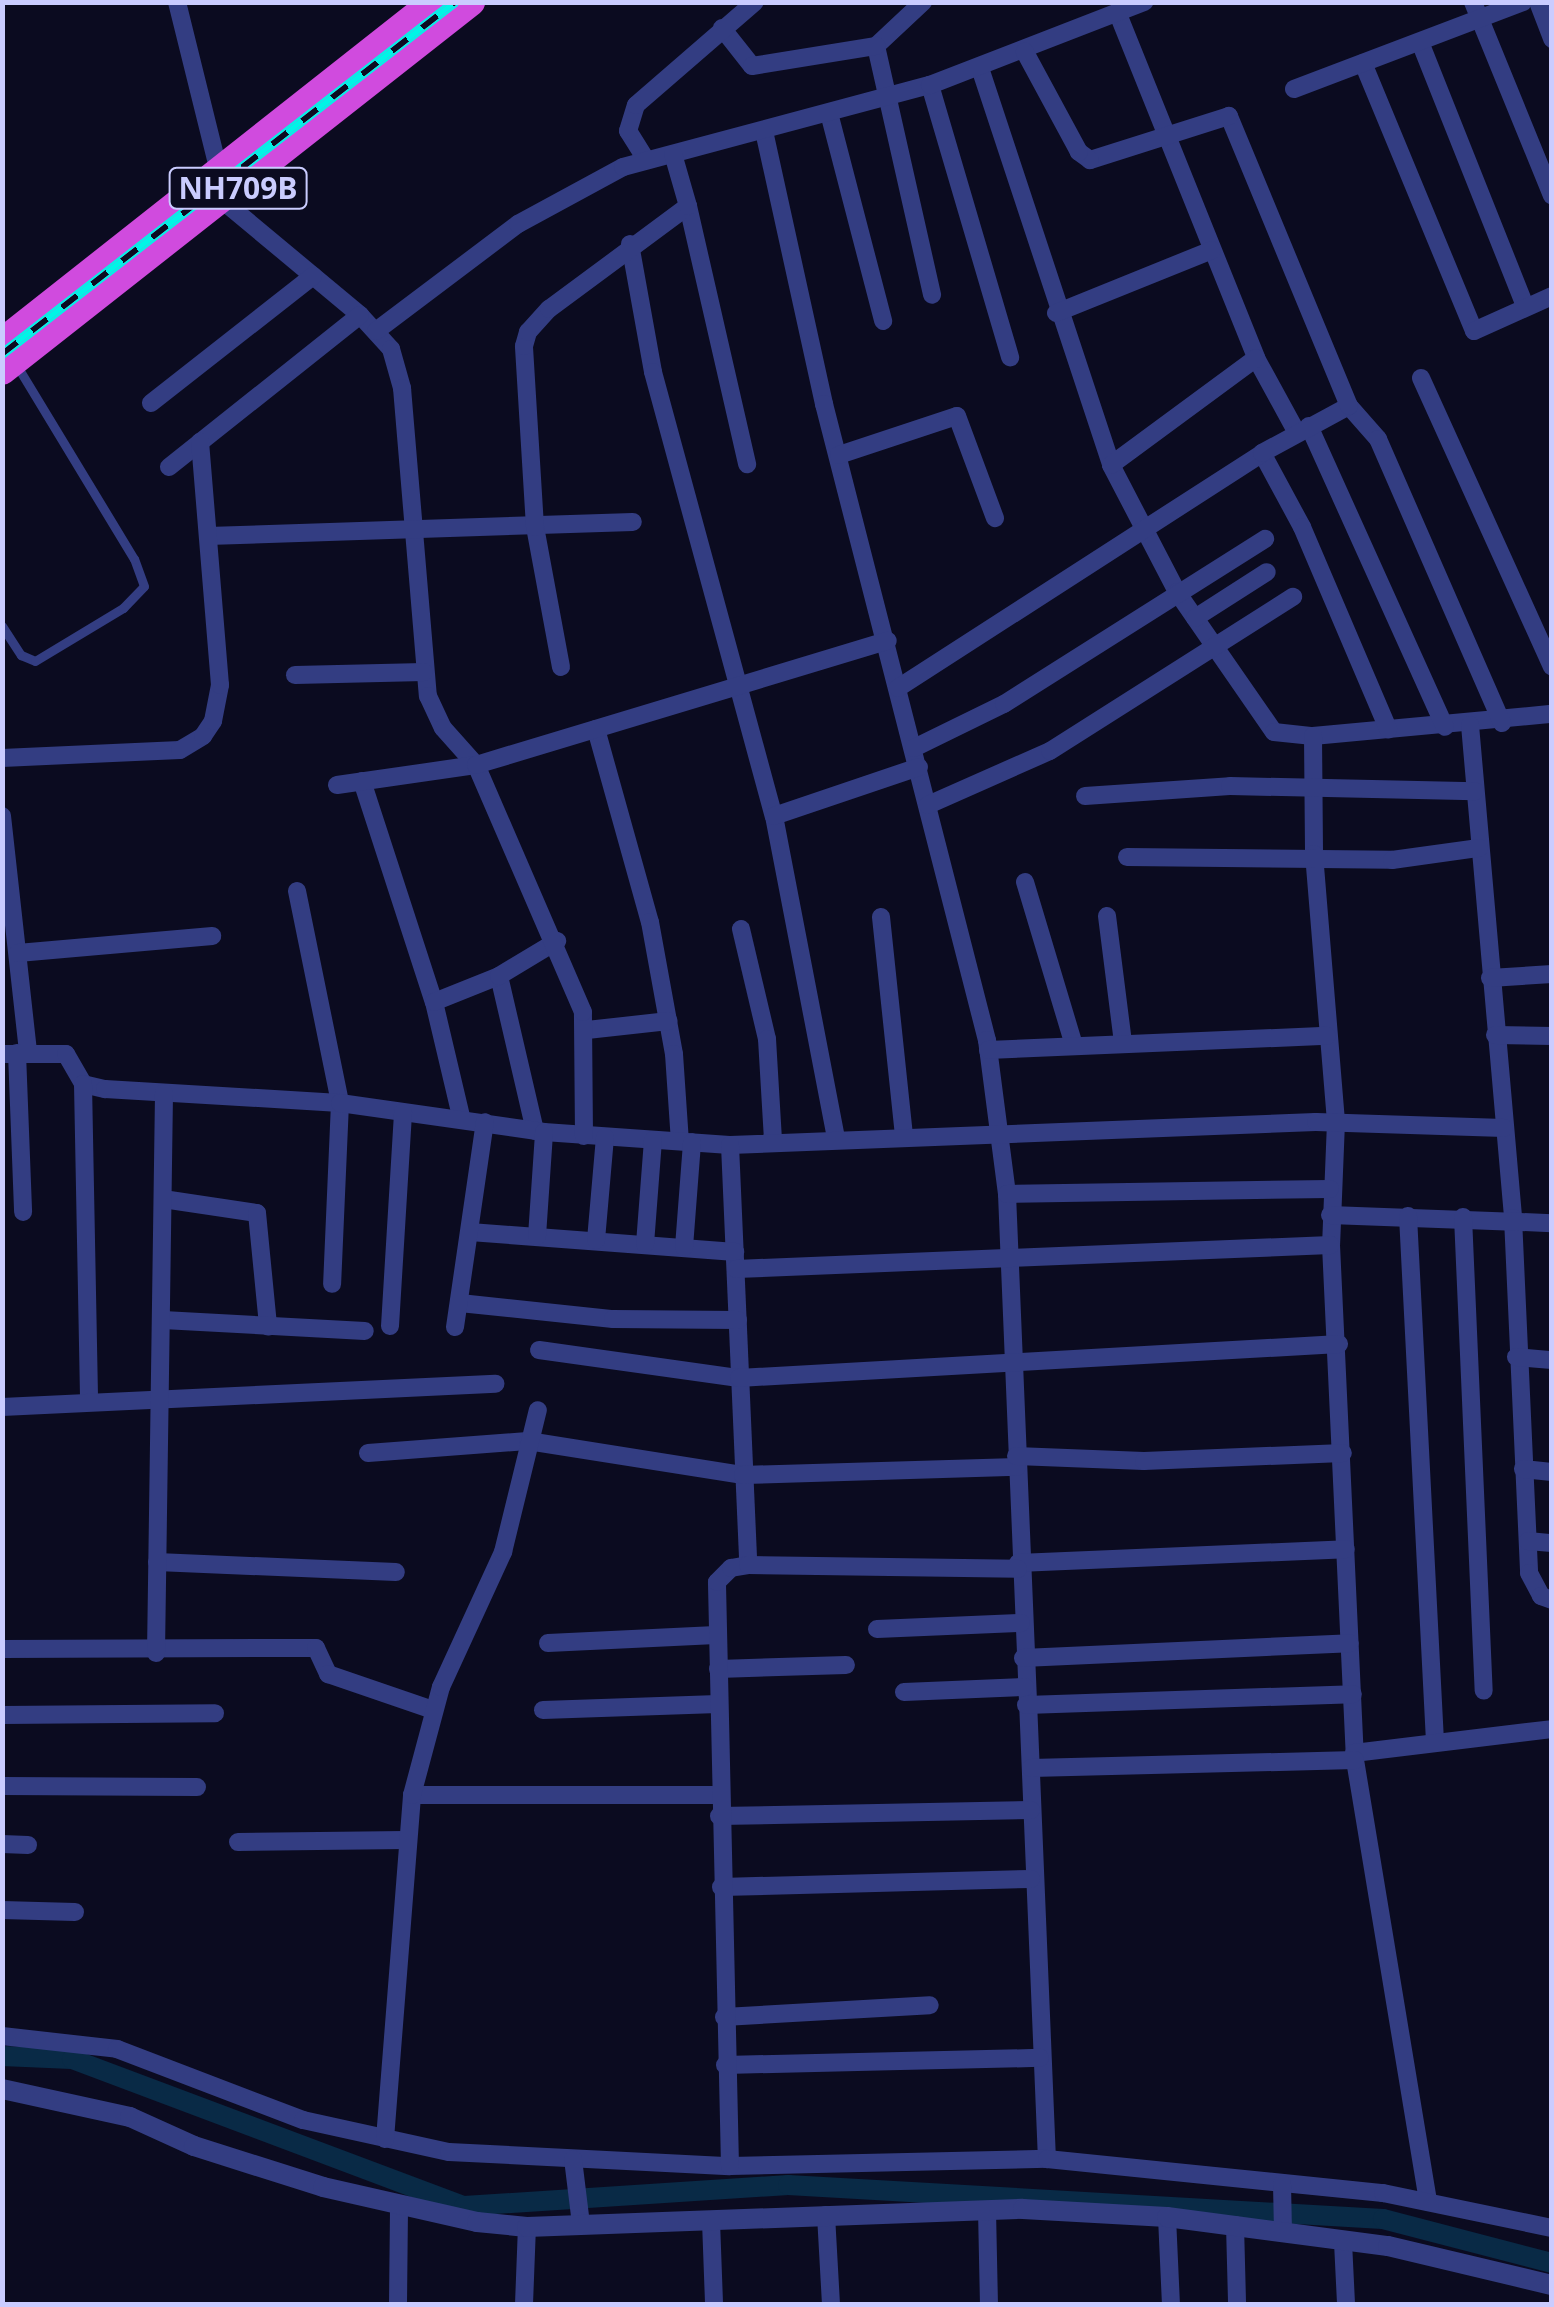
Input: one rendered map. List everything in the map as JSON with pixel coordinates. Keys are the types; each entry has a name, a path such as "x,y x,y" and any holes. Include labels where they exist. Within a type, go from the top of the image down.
{"highway":[{"name":"NH709B","path":"7,358 221,186 433,2"},
{"name":"NH709B","path":"221,186 471,2"}],"street":[{"path":"177,2 221,186 313,276 360,314 391,349 402,388 424,672 434,714 476,765 557,942 587,1030 584,1136"},
{"path":"645,158 628,131 628,118 650,88 755,2"},
{"path":"722,28 752,66 876,46 922,2"},
{"path":"376,331 518,224 645,158 764,131 930,85 1024,52 1144,2"},
{"path":"1294,89 1420,42 1477,11 1523,2"},
{"path":"1538,2 1552,40"},
{"path":"1477,11 1552,196"},
{"path":"1118,14 1256,358 1303,430 1445,726"},
{"path":"1420,42 1526,306"},
{"path":"876,46 932,296"},
{"path":"1024,52 1084,158 1168,135 1225,114 1231,118 1349,406 1386,456 1502,723"},
{"path":"1364,63 1474,331 1552,296"},
{"path":"980,68 1056,312 1111,465 1177,592 1274,732 1313,736 1502,723 1552,714"},
{"path":"930,85 1010,357"},
{"path":"829,114 882,321"},
{"path":"764,131 838,455 888,641 988,1050 1000,1132 1010,1256 1018,1566 1046,2159"},
{"path":"673,154 747,464"},
{"path":"561,666 535,527 528,332 630,244 688,206"},
{"path":"630,244 653,372 774,816 836,1138"},
{"path":"1056,312 1212,250"},
{"path":"152,403 313,276"},
{"path":"169,468 360,314"},
{"path":"1111,465 1256,358"},
{"path":"1420,378 1552,667"},
{"path":"898,688 1144,534 1262,453 1349,406"},
{"path":"838,455 957,416 994,518"},
{"path":"2,758 170,752 203,736 220,685 200,442"},
{"path":"1262,453 1302,526 1388,729"},
{"path":"208,536 633,522"},
{"path":"914,748 1004,704 1265,540"},
{"path":"1195,618 1267,572"},
{"path":"928,806 1050,751 1293,596"},
{"path":"337,785 476,765 888,641"},
{"path":"296,675 424,672"},
{"path":"1470,725 1513,1218 1516,1357 1528,1541 1533,1584 1552,1600"},
{"path":"596,730 639,877 669,1020 686,1141 684,1248"},
{"path":"1313,736 1314,854 1336,1122 1330,1215 1339,1344 1354,1757 1428,2202"},
{"path":"774,816 918,768"},
{"path":"362,781 434,1002 462,1120"},
{"path":"1085,796 1314,786 1474,791"},
{"path":"2,816 18,954 16,1054 23,1212"},
{"path":"1127,857 1314,854 1402,859 1479,848"},
{"path":"1025,882 1074,1045"},
{"path":"297,891 340,1103 332,1284"},
{"path":"1106,916 1124,1042"},
{"path":"881,917 904,1136"},
{"path":"741,929 766,1039 774,1141"},
{"path":"18,954 212,936"},
{"path":"434,1002 499,976 557,942"},
{"path":"1490,978 1552,974"},
{"path":"499,976 540,1132 537,1236"},
{"path":"587,1030 669,1020"},
{"path":"1495,1035 1552,1036"},
{"path":"988,1050 1328,1036"},
{"path":"16,1054 71,1056 84,1084 89,1402"},
{"path":"84,1084 164,1093 340,1103 540,1132 730,1145 1336,1122 1504,1128"},
{"path":"156,1653 164,1093"},
{"path":"390,1326 403,1112"},
{"path":"455,1327 484,1122"},
{"path":"596,1240 605,1137"},
{"path":"644,1244 653,1140"},
{"path":"730,1145 748,1564"},
{"path":"1007,1194 1330,1188"},
{"path":"163,1200 257,1213 268,1326"},
{"path":"1330,1215 1513,1218 1552,1223"},
{"path":"1408,1216 1435,1742"},
{"path":"1463,1217 1484,1691"},
{"path":"470,1232 684,1248 735,1261 1331,1245"},
{"path":"460,1302 613,1319 738,1320"},
{"path":"163,1320 365,1331"},
{"path":"539,1350 740,1378 1339,1344"},
{"path":"1516,1357 1552,1360"},
{"path":"2,1407 495,1384"},
{"path":"385,2139 405,1840 412,1795 433,1710 503,1552 538,1410"},
{"path":"368,1453 528,1442 743,1475 1016,1461 1144,1461 1343,1452"},
{"path":"1523,1468 1552,1472"},
{"path":"1528,1541 1552,1543"},
{"path":"730,2166 716,1635 718,1582 731,1568 748,1564 1018,1566 1346,1549"},
{"path":"157,1562 396,1572"},
{"path":"877,1628 1021,1623"},
{"path":"548,1643 716,1635"},
{"path":"1023,1658 1350,1643"},
{"path":"2,1649 156,1653 316,1648 328,1674 433,1710"},
{"path":"718,1668 846,1665"},
{"path":"904,1692 1025,1696 1352,1694"},
{"path":"543,1710 718,1704"},
{"path":"2,1715 215,1712"},
{"path":"1030,1768 1354,1757 1435,1742 1552,1729"},
{"path":"2,1786 197,1787"},
{"path":"412,1795 718,1795"},
{"path":"719,1816 1031,1810"},
{"path":"238,1842 405,1840"},
{"path":"2,1844 28,1846"},
{"path":"721,1888 1031,1879"},
{"path":"2,1910 75,1912"},
{"path":"724,2017 930,2005"},
{"path":"2,2036 117,2048 303,2120 449,2152 730,2166 1046,2159 1283,2207 1428,2202 1552,2228"},
{"path":"725,2065 1040,2058"},
{"path":"2,2089 130,2117 194,2146 400,2208 527,2227 580,2214 710,2221 987,2210 1235,2225 1283,2207"},
{"path":"573,2159 580,2214"},
{"path":"1283,2207 1342,2242 1552,2285"},
{"path":"398,2304 400,2208"},
{"path":"987,2210 989,2304"},
{"path":"826,2215 831,2304"},
{"path":"1168,2218 1171,2304"},
{"path":"710,2221 714,2304"},
{"path":"1235,2225 1237,2304"},
{"path":"524,2304 527,2227"},
{"path":"1342,2242 1346,2304"}],"lane":[{"path":"2,626 20,655 34,662 123,608 144,586 134,559 7,358"}],"waterway":[{"path":"2,2056 72,2059 464,2206 788,2185 1383,2219 1552,2263"}],"railway":[{"path":"2,354 455,2"}]}
